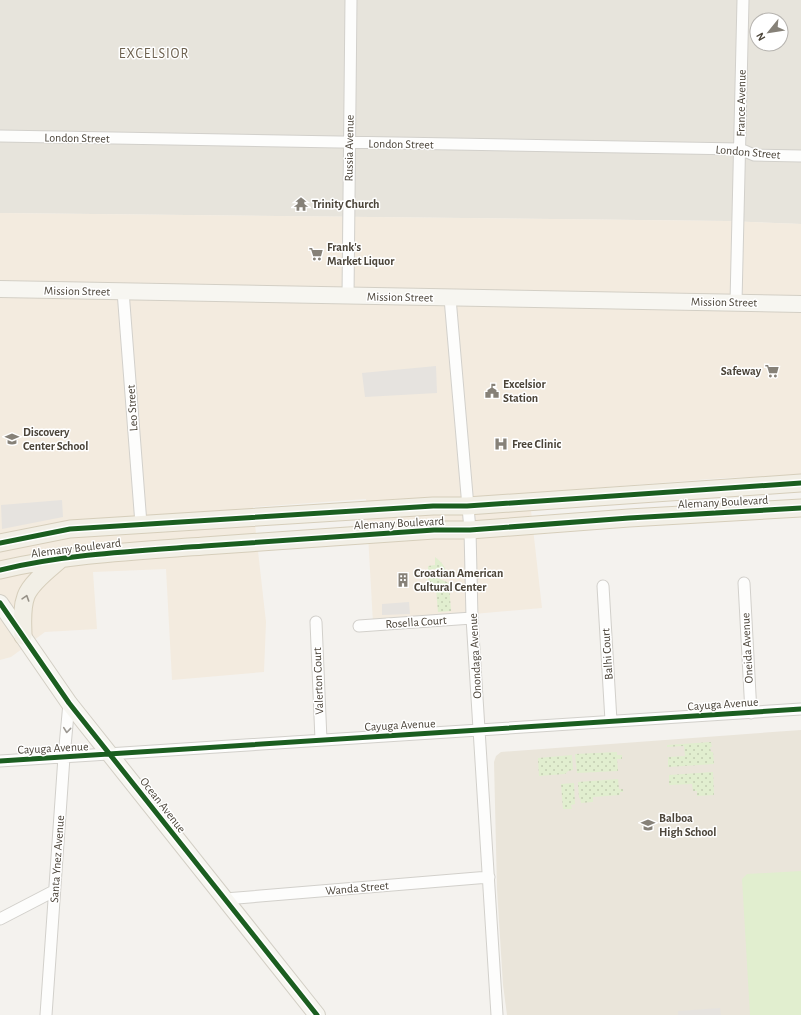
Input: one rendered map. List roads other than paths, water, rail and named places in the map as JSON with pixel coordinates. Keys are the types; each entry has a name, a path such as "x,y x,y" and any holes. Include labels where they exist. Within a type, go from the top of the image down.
{"main road":[{"name":"Mission Street","path":"0,289 801,304"},
{"name":"Alemany Boulevard","path":"0,543 70,529 433,506 467,506 801,483"},
{"name":"Alemany Boulevard","path":"0,570 62,558 134,551 434,530 470,530 621,518 801,508"},
{"path":"23,636 26,596 31,586 62,558"},
{"name":"Ocean Avenue","path":"0,603 70,703 317,1015"}],"street":[{"name":"Russia Avenue","path":"348,296 351,0"},
{"name":"France Avenue","path":"736,302 743,0"},
{"name":"London Street","path":"0,136 740,149 754,155 801,156"},
{"name":"Leo Street","path":"124,291 141,524"},
{"name":"Onondaga Avenue","path":"450,298 470,530 472,618 497,1015"},
{"name":"Oneida Avenue","path":"744,583 751,712"},
{"name":"Balhi Court","path":"602,586 612,721"},
{"name":"Rosella Court","path":"359,626 472,618"},
{"name":"Valerton Court","path":"316,622 321,740"},
{"name":"Santa Ynez Avenue","path":"46,1015 64,757 70,703"},
{"name":"Cayuga Avenue","path":"0,761 111,755 801,709"},
{"name":"Wanda Street","path":"225,899 489,877"},
{"path":"0,919 54,891"}],"place":[{"name":"Trinity Church","path":"301,204"},
{"name":"Frank's Market Liquor","path":"316,254"},
{"name":"Safeway","path":"772,371"},
{"name":"Excelsior Station","path":"492,391"},
{"name":"Discovery Center School","path":"12,439"},
{"name":"Free Clinic","path":"501,444"},
{"name":"Croatian American Cultural Center","path":"403,580"},
{"name":"Balboa High School","path":"648,825"}],"district":[{"name":"EXCELSIOR","path":"154,54"}]}
